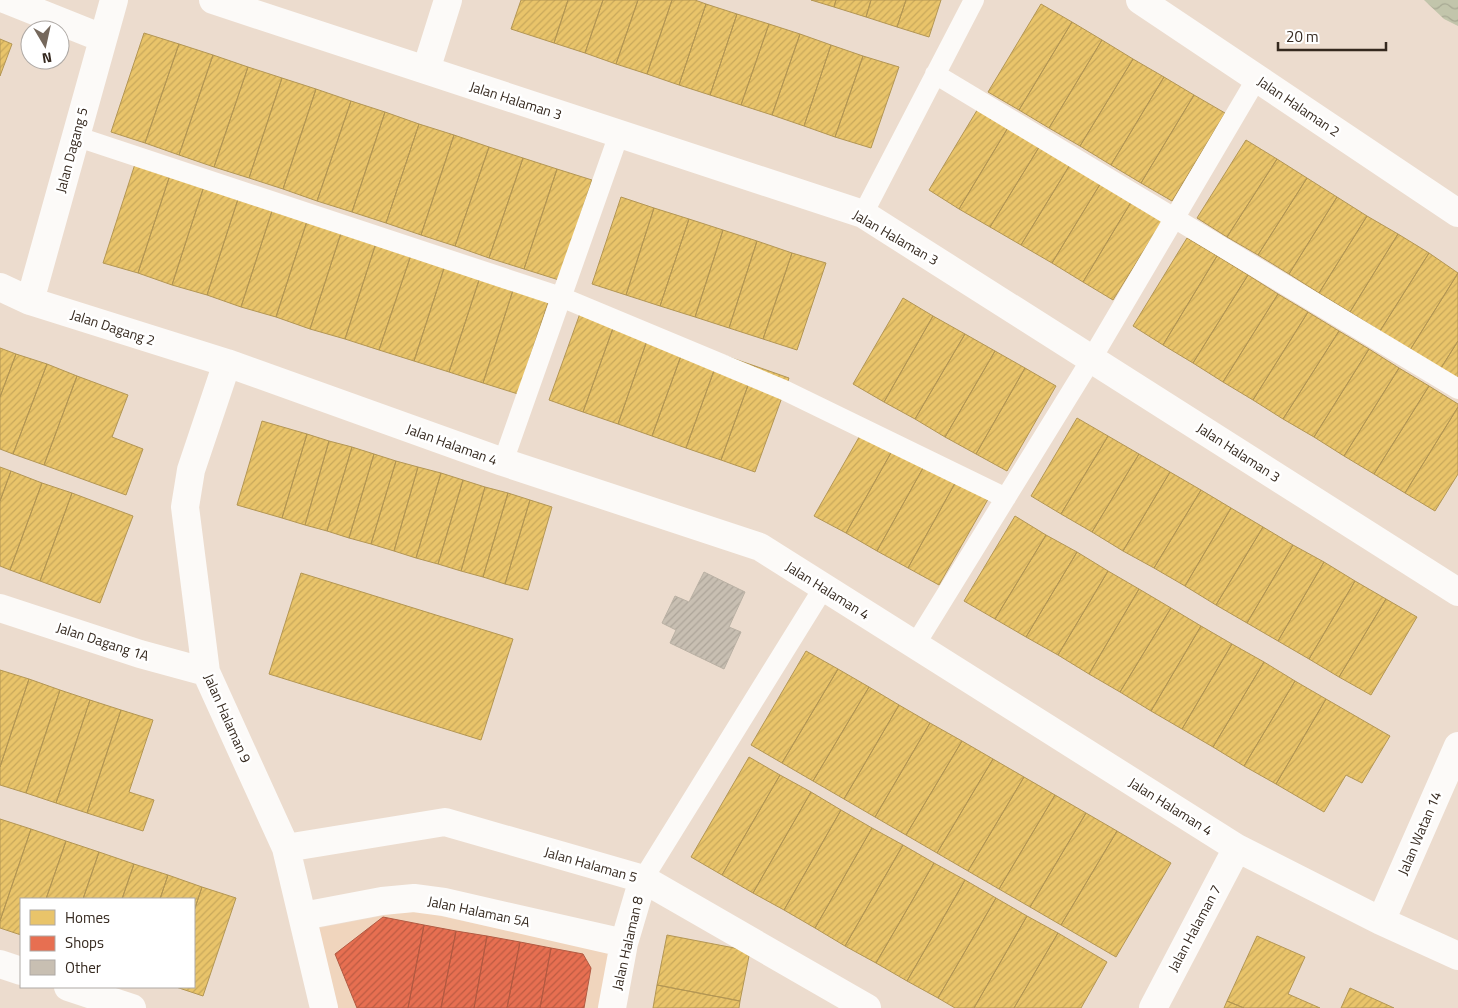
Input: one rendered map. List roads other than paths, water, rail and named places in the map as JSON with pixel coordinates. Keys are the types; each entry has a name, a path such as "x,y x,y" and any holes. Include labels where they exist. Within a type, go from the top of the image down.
{"street":[{"path":"7,0 102,38"},
{"name":"Jalan Dagang 5","path":"30,301 114,0"},
{"name":"Jalan Halaman 3","path":"213,0 259,7 426,70 863,214 1458,592"},
{"path":"426,70 448,0"},
{"name":"Jalan Halaman 2","path":"1140,0 1458,213"},
{"name":"Jalan Dagang 2","path":"0,287 30,301 227,363"},
{"name":"Jalan Halaman 4","path":"227,363 503,462 760,547 1237,848 1381,921 1458,956"},
{"name":"Jalan Halaman 9","path":"227,363 191,470 185,507 206,672 286,848 324,1008"},
{"name":"Jalan Dagang 1A","path":"0,608 140,654 206,672"},
{"name":"Jalan Watan 14","path":"1381,921 1458,746"},
{"name":"Jalan Halaman 5","path":"286,848 445,822 643,879 867,1008"},
{"name":"Jalan Halaman 7","path":"1153,1008 1237,848"},
{"name":"Jalan Halaman 8","path":"612,1008 624,943 643,879"},
{"name":"Jalan Halaman 5A","path":"303,916 382,901 414,898 444,902 624,943"},
{"path":"0,964 20,971"},
{"path":"71,988 132,1008"}],"lane":[{"path":"863,214 974,0"},
{"path":"936,74 1174,220 1458,389"},
{"path":"915,644 1092,358 1257,78"},
{"path":"503,462 618,134"},
{"path":"75,136 561,298 784,390 1006,498"},
{"path":"643,879 824,587"}],"water":[{"path":"1424,0 1458,0 1458,26 1444,19"}]}
